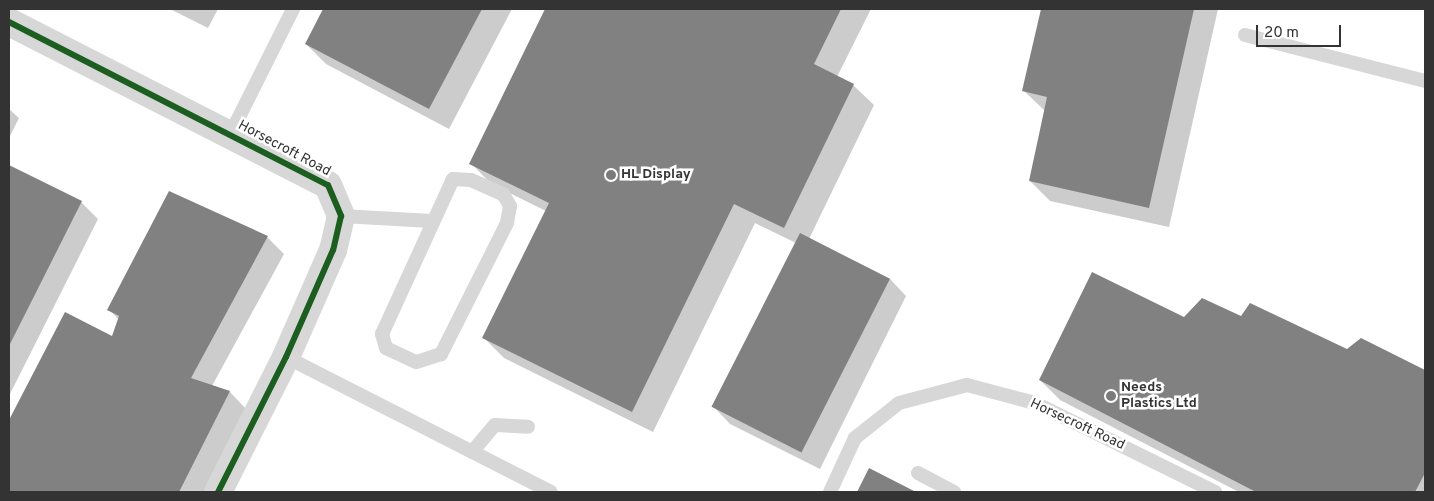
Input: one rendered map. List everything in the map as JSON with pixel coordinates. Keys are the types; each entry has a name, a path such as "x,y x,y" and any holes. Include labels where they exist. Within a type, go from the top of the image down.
{"street":[{"name":"Horsecroft Road","path":"9,22 328,185 341,216"},
{"path":"218,492 286,357 333,250 341,216"}],"lane":[{"path":"230,135 293,9"},
{"path":"1244,35 1425,81"},
{"path":"453,179 471,180 503,194 510,206 507,223 440,354 416,362 386,348 382,334 432,222 453,179"},
{"path":"341,216 432,222"},
{"path":"286,357 551,492"},
{"name":"Horsecroft Road","path":"830,492 856,438 899,403 967,385 1035,403 1214,492"},
{"path":"472,452 496,425 528,427"},
{"path":"918,473 954,492"}],"building":[{"path":"323,9 482,9 429,109 305,44"},
{"path":"545,9 841,9 814,64 854,84 784,228 734,204 632,412 482,338 549,203 469,164"},
{"path":"1041,9 1194,9 1149,208 1029,181 1047,97 1022,91"},
{"path":"9,165 82,201 9,346"},
{"path":"169,191 268,236 191,378 230,391 179,492 9,492 9,420 65,312 112,336 119,316 107,310"},
{"path":"800,233 890,279 801,453 711,407"},
{"path":"1092,272 1184,317 1202,298 1241,316 1250,303 1347,349 1361,338 1425,370 1425,473 1415,492 1256,492 1039,380"},
{"path":"869,468 916,492 857,492"}],"cycle path":[{"path":"9,22 328,185 341,216 333,250 286,357 218,492"}],"place":[{"name":"HL Display","path":"611,175"},
{"name":"Needs Plastics Ltd","path":"1111,396"}]}
